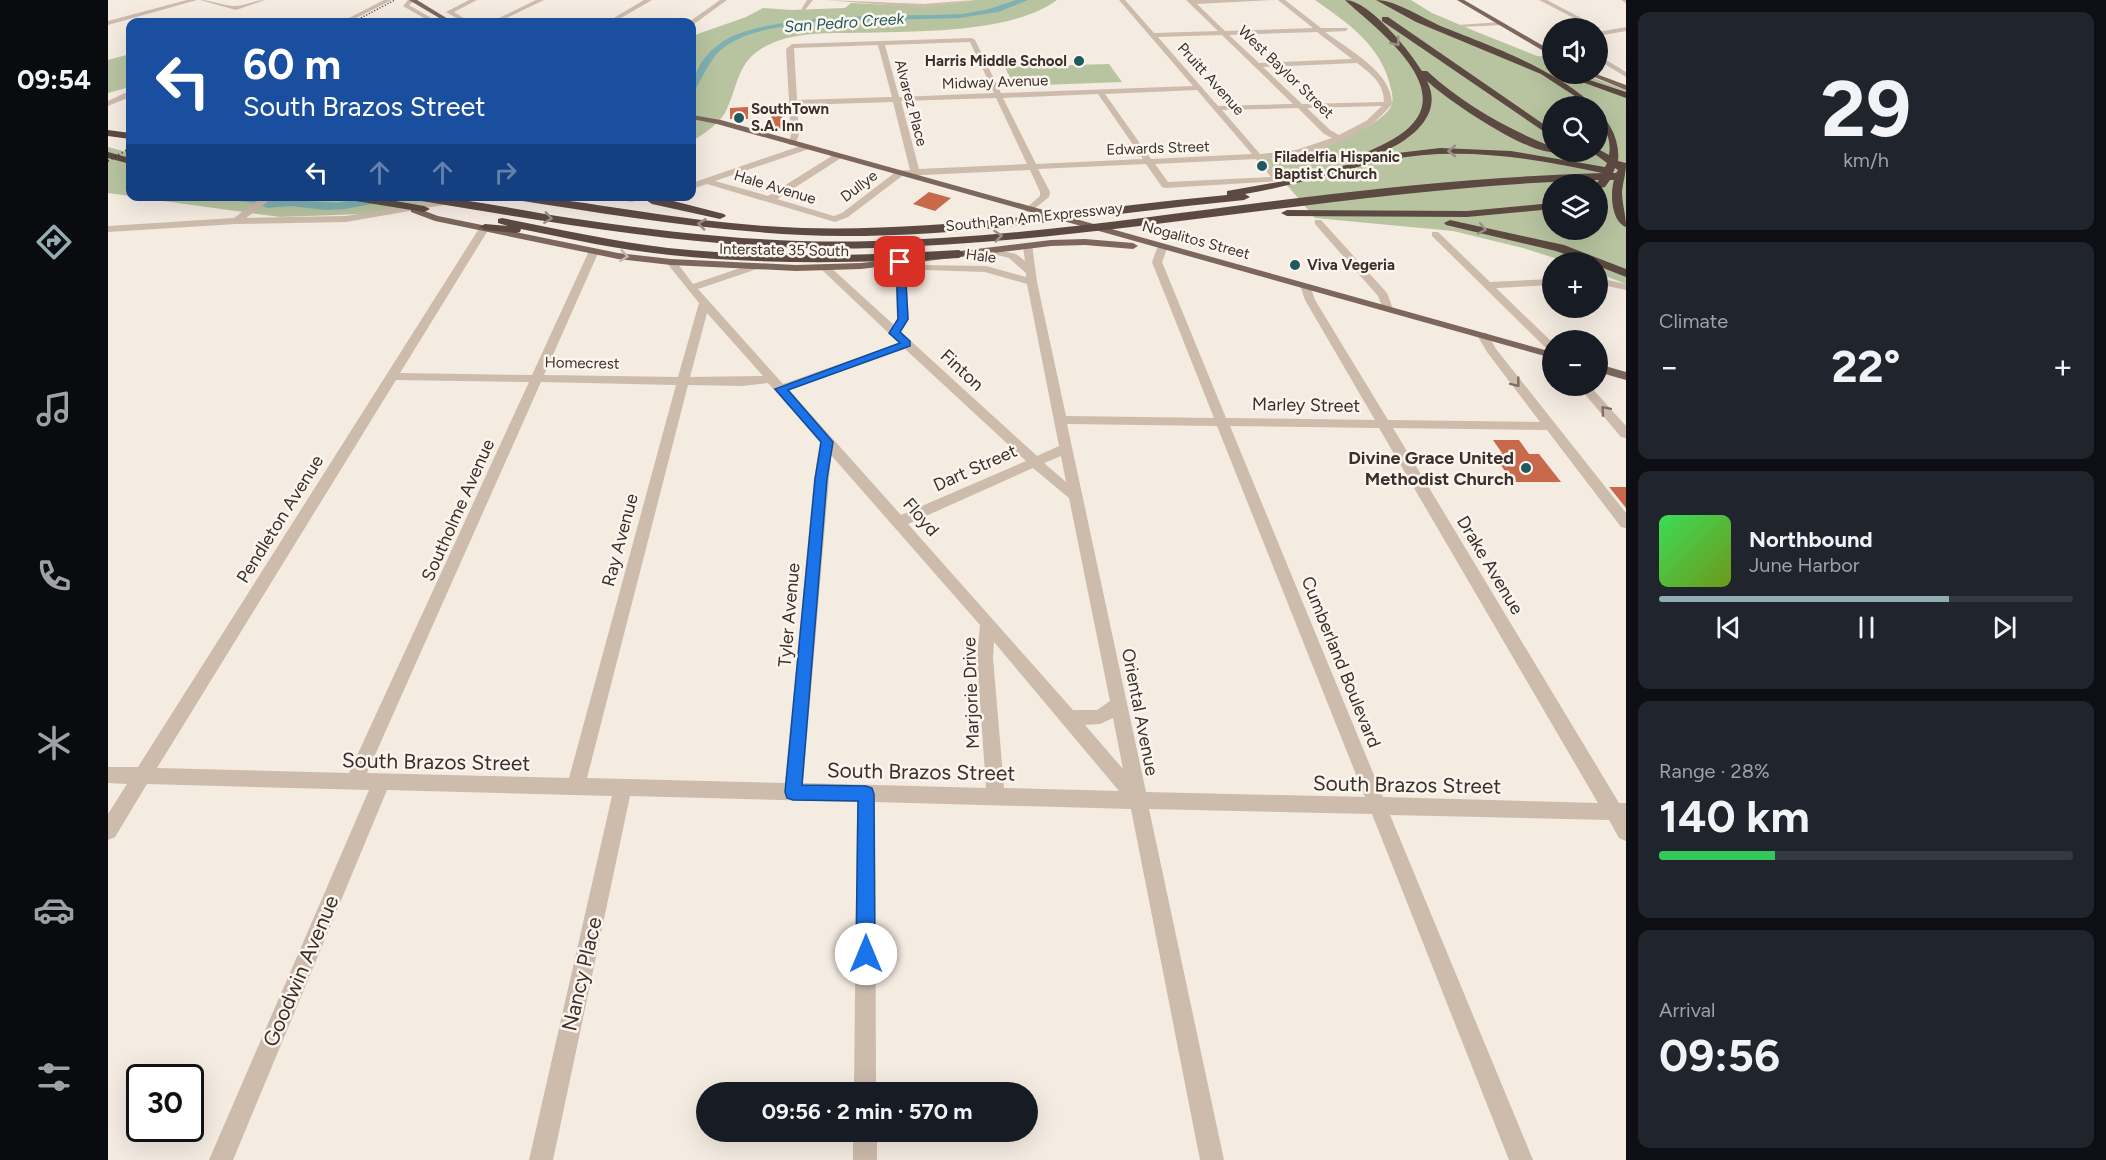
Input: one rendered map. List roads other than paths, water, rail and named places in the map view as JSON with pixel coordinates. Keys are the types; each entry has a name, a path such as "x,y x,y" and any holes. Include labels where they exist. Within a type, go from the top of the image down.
{"highway":[{"path":"1320,175 1387,147 1418,124 1427,106 1428,93 1424,78 1377,21 1349,0"},
{"path":"1356,0 1542,127"},
{"path":"1370,0 1542,115"},
{"path":"1380,0 1544,72 1580,96"},
{"path":"1456,35 1542,65"},
{"path":"1410,59 1456,101 1491,124 1542,147"},
{"path":"1594,84 1626,95"},
{"path":"1608,123 1616,138 1616,148 1615,158 1608,174"},
{"path":"108,134 126,136"},
{"path":"108,141 126,144"},
{"path":"1170,203 1284,184 1362,162 1402,154 1459,151 1511,154 1626,171"},
{"path":"108,154 126,157"},
{"path":"1608,160 1626,171"},
{"path":"1588,162 1626,171"},
{"path":"1593,162 1626,185"},
{"name":"South Pan Am Expressway","path":"542,201 705,225 844,232 942,228 1170,203 1439,178 1575,170 1626,171"},
{"path":"1626,171 1616,186 1626,224"},
{"name":"South Pan Am Expressway","path":"468,201 491,203 661,234 755,243 835,246 955,241 1183,217 1339,197 1554,180 1626,171"},
{"path":"375,201 477,217 674,257 811,259 959,254"},
{"path":"673,201 754,222 844,232"},
{"path":"1183,217 1299,212 1482,214 1542,207"},
{"path":"1382,214 1454,223 1514,236 1560,248 1626,273"},
{"path":"485,227 719,247 769,249 835,246"}],"main road":[{"path":"1460,0 1542,48"},
{"path":"410,1 442,18"},
{"path":"1608,81 1626,88"},
{"name":"Nogalitos Street","path":"696,118 1542,352"},
{"name":"Interstate 35 South","path":"414,210 435,218 594,251 756,266 825,268 900,262 1028,246 1085,242 1096,240 1106,231"},
{"name":"Interstate 35 South","path":"1085,242 1163,246"},
{"path":"1608,371 1626,376"}],"street":[{"path":"127,18 194,0"},
{"path":"203,0 236,8 262,0"},
{"path":"352,18 389,0"},
{"path":"459,18 450,11 474,0"},
{"path":"503,18 541,0"},
{"path":"617,18 649,0"},
{"path":"696,20 724,0"},
{"path":"803,9 810,0"},
{"path":"829,0 932,5 970,0"},
{"name":"Pruitt Avenue","path":"1122,0 1278,179 1165,185 1148,162"},
{"path":"1190,1 1271,0"},
{"path":"1217,108 1388,104 1388,93 1384,84 1360,61 1281,0"},
{"path":"1542,0 1576,18"},
{"path":"410,1 406,5 428,18"},
{"name":"West Baylor Street","path":"1190,1 1327,132 1338,138"},
{"path":"108,23 126,18"},
{"path":"1461,25 1501,24"},
{"path":"1152,35 1346,29"},
{"path":"1608,33 1626,29"},
{"path":"792,143 795,134 789,49 792,46 972,40 1045,192 1044,197 1032,210"},
{"name":"Alvarez Place","path":"881,42 915,171"},
{"path":"1256,65 1375,61"},
{"path":"1608,63 1626,75"},
{"name":"Midway Avenue","path":"792,103 1199,88"},
{"path":"1100,92 1148,162"},
{"path":"108,104 126,96"},
{"name":"Edwards Street","path":"900,173 1290,154 1338,138 1375,117 1388,104"},
{"path":"696,185 806,147"},
{"path":"769,200 838,156"},
{"name":"Dullye","path":"835,219 845,215 900,173"},
{"name":"Hale Avenue","path":"706,181 835,219"},
{"path":"239,218 264,201"},
{"path":"108,229 239,218 330,220 491,203"},
{"path":"1318,222 1383,295 1388,309"},
{"name":"Pendleton Avenue","path":"108,831 485,227"},
{"path":"1435,234 1542,338"},
{"name":"Oriental Avenue","path":"1028,246 1031,277 1212,1160"},
{"name":"Cumberland Boulevard","path":"1163,246 1157,262 1380,807 1521,1160"},
{"name":"Southolme Avenue","path":"354,782 594,251"},
{"path":"987,251 1012,256 1031,277"},
{"name":"Floyd","path":"674,257 691,288 988,623 1138,800"},
{"path":"895,333 902,325 903,319 900,262"},
{"path":"691,288 756,266"},
{"name":"Hale","path":"924,267 986,269 1031,277"},
{"name":"Finton","path":"825,268 1034,461 1077,497"},
{"path":"1489,285 1542,282"},
{"path":"1608,283 1626,287"},
{"name":"Drake Avenue","path":"1305,285 1310,300 1384,424 1620,812 1626,832"},
{"name":"Ray Avenue","path":"575,788 704,303"},
{"path":"1483,335 1491,350 1626,523"},
{"name":"Homecrest","path":"392,376 682,380 776,384 907,344"},
{"path":"1593,396 1626,434"},
{"name":"Marley Street","path":"1061,420 1550,426"},
{"name":"Tyler Avenue","path":"793,792 821,479 827,442"},
{"name":"Dart Street","path":"899,522 1066,448"},
{"name":"Marjorie Drive","path":"988,623 985,658 996,796"},
{"path":"1069,718 1100,717 1119,704"},
{"name":"South Brazos Street","path":"108,775 1620,812"},
{"name":"Goodwin Avenue","path":"221,1160 381,783"},
{"name":"Nancy Place","path":"541,1160 623,789"},
{"path":"865,1082 866,794"},
{"path":"865,1142 865,1160"}],"water":[{"path":"1016,0 1028,0 998,12 959,18 810,22 772,28 734,41 724,48 715,56 696,89 696,74 702,61 718,45 738,34 766,26 835,18 963,14 989,9"},
{"path":"239,201 337,203 387,201 345,209 325,210 291,206 268,208 255,203"}],"railway":[{"path":"361,18 395,0"},
{"path":"108,161 126,150"}],"place":[{"name":"Harris Middle School","path":"1079,61"},
{"name":"SouthTown S.A. Inn","path":"739,118"},
{"name":"Filadelfia Hispanic Baptist Church","path":"1262,166"},
{"name":"Viva Vegeria","path":"1295,265"},
{"name":"Divine Grace United Methodist Church","path":"1526,468"}],"water label":[{"name":"San Pedro Creek","path":"844,22"}]}
